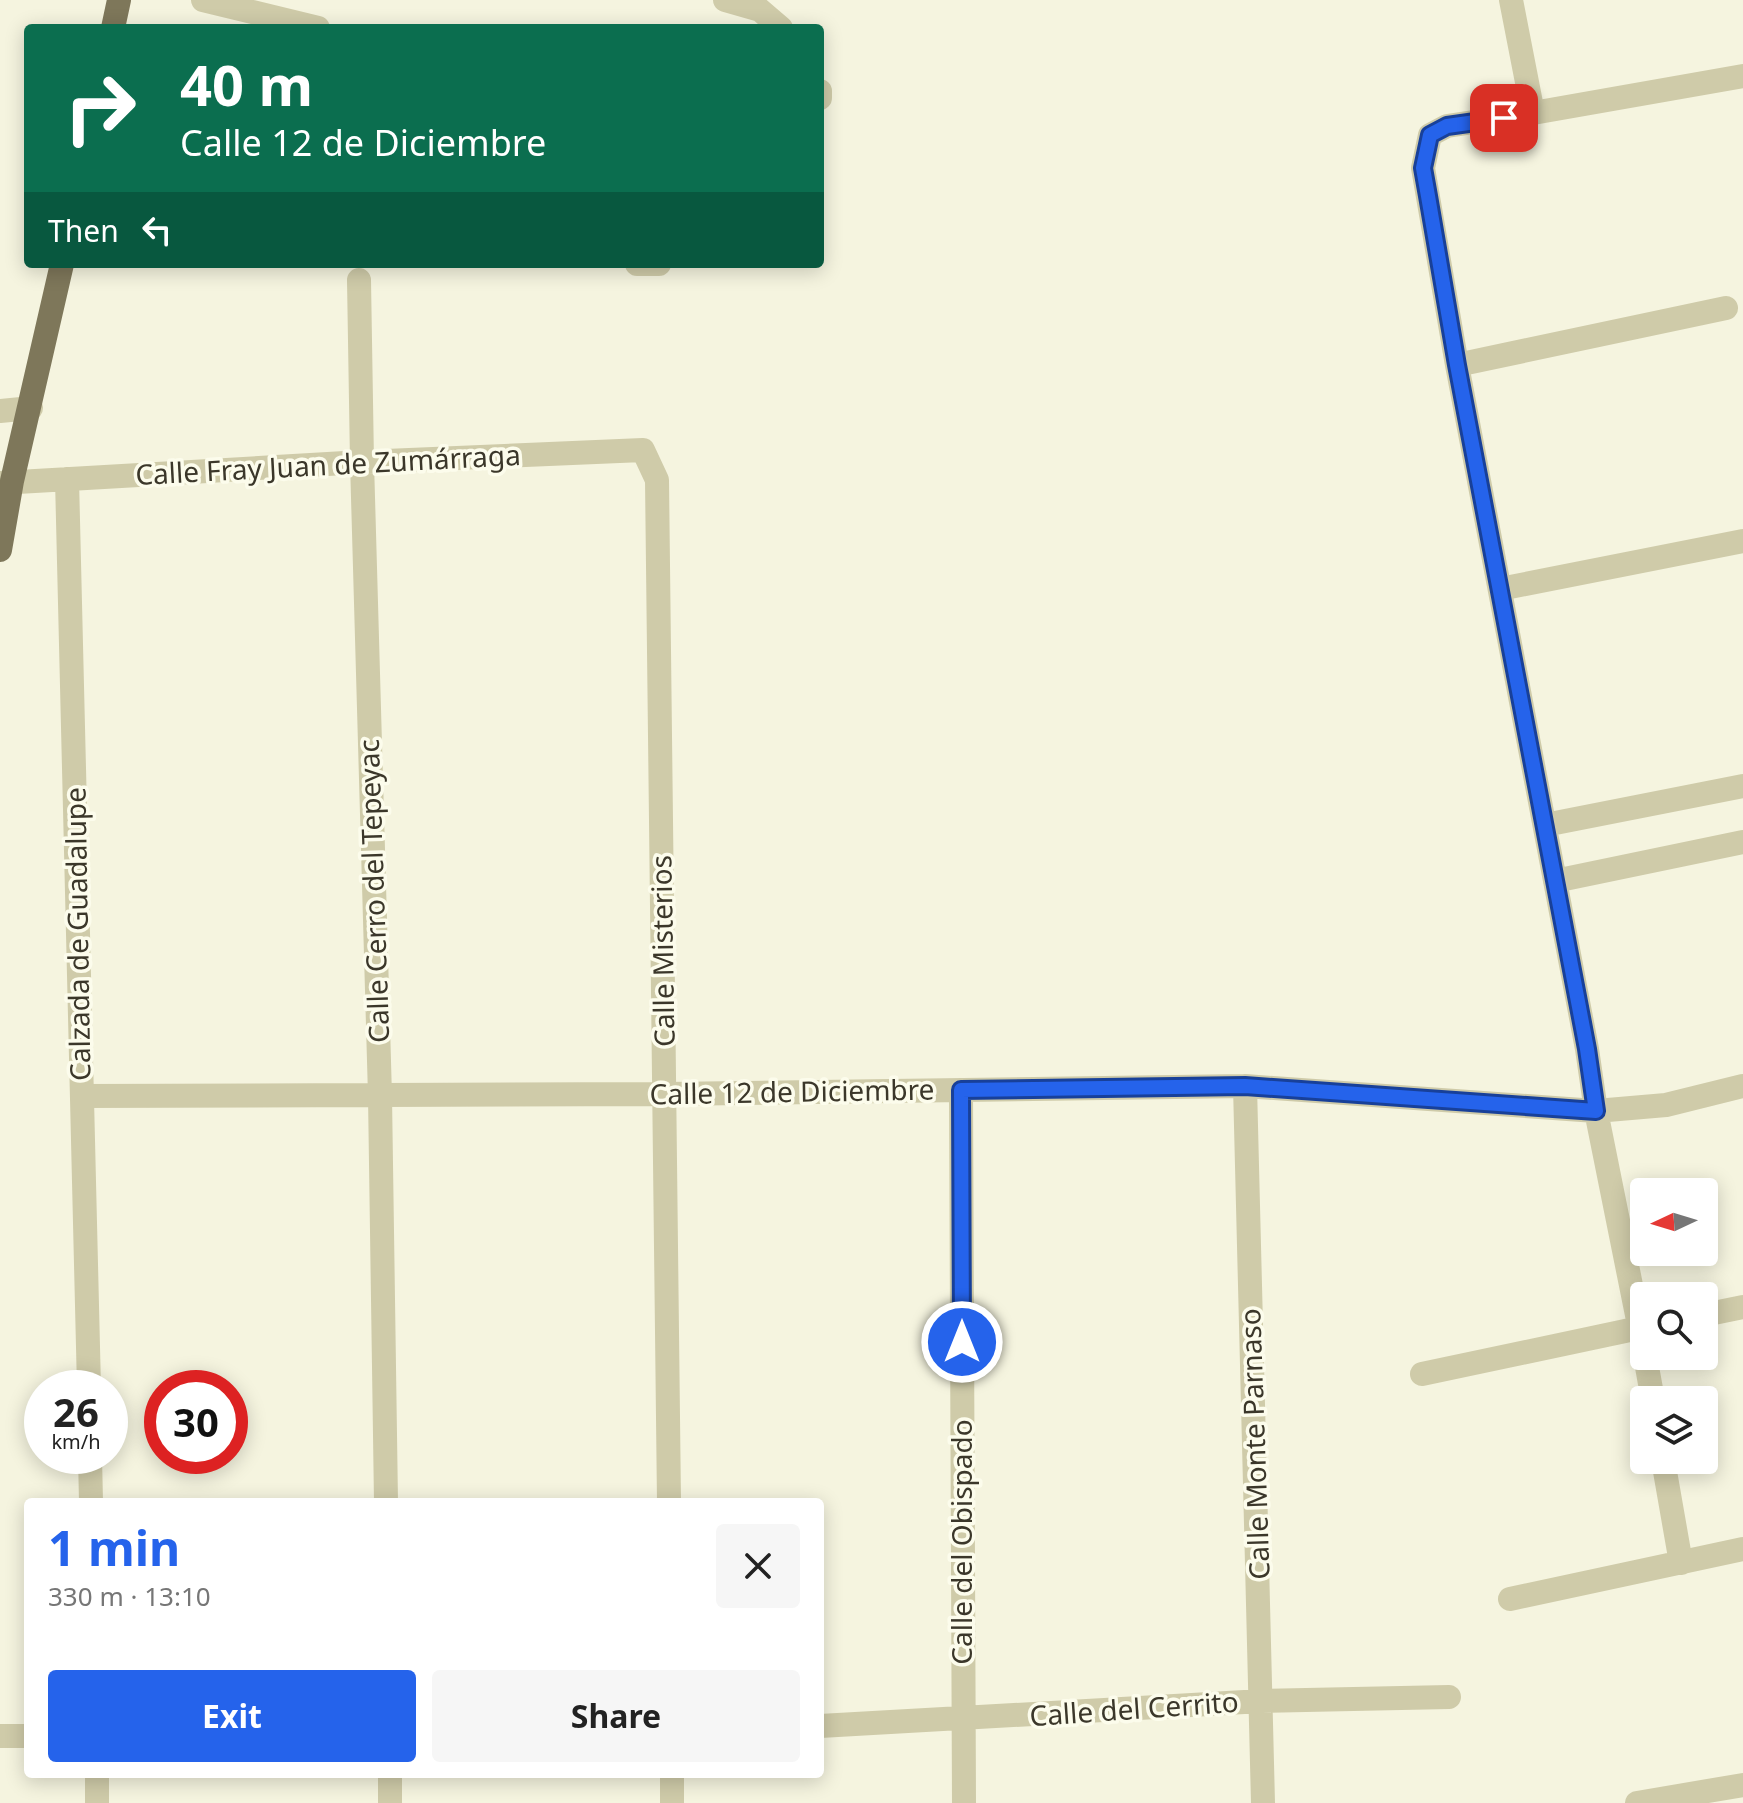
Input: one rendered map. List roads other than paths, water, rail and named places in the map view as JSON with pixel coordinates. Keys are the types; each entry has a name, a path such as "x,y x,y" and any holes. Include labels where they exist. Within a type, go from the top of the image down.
{"main road":[{"path":"114,24 119,0"},
{"path":"0,550 6,482 31,408 61,268"}],"street":[{"path":"203,0 302,24"},
{"path":"725,0 760,10 776,24"},
{"path":"1511,0 1533,113"},
{"path":"1631,1282 1596,1111 1423,168 1430,135 1447,126 1743,76"},
{"name":"Calle Cerro del Tepeyac","path":"359,280 380,1096 386,1498"},
{"path":"1457,365 1726,308"},
{"path":"0,411 31,408"},
{"name":"Calle Fray Juan de Zumárraga","path":"6,482 643,450"},
{"name":"Calle Misterios","path":"643,450 657,480 669,1498"},
{"name":"Calzada de Guadalupe","path":"67,479 89,1370"},
{"path":"1500,589 1743,541"},
{"path":"1545,825 1743,786"},
{"path":"1555,881 1743,842"},
{"name":"Calle 12 de Diciembre","path":"82,1096 665,1094 1245,1086 1596,1111 1666,1105 1743,1086"},
{"name":"Calle Monte Parnaso","path":"1245,1086 1263,1803"},
{"name":"Calle del Obispado","path":"961,1090 964,1803"},
{"path":"1718,1312 1743,1307"},
{"path":"1422,1374 1630,1342"},
{"path":"90,1474 91,1498"},
{"path":"1665,1474 1681,1563"},
{"path":"1510,1599 1743,1549"},
{"name":"Calle del Cerrito","path":"824,1726 1262,1701 1449,1697"},
{"path":"0,1736 24,1736"},
{"path":"97,1778 97,1803"},
{"path":"390,1778 390,1803"},
{"path":"672,1778 672,1803"},
{"path":"1643,1803 1743,1785"}]}
